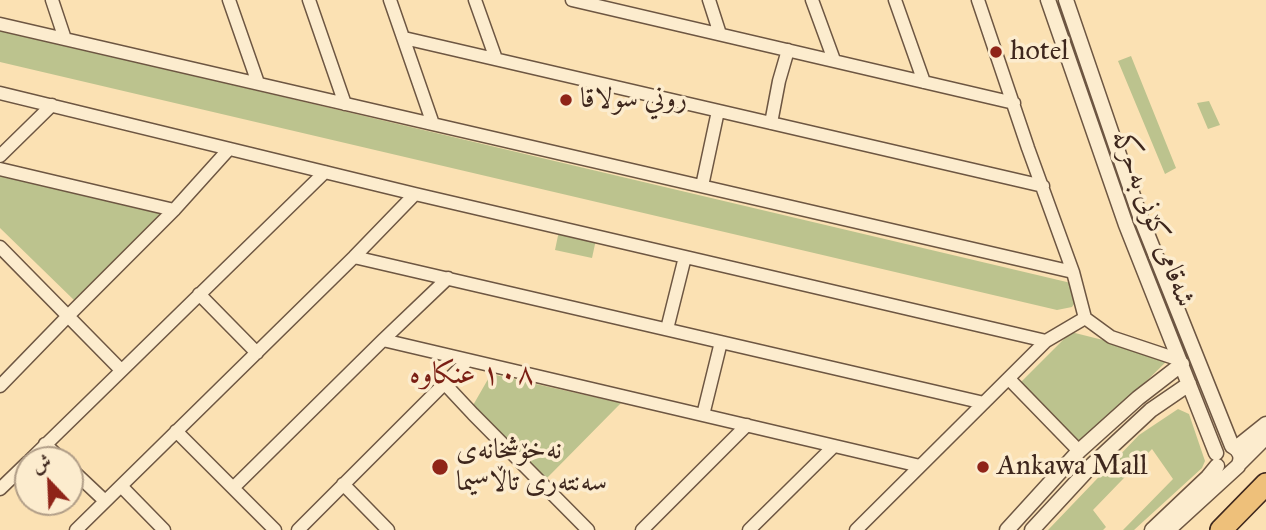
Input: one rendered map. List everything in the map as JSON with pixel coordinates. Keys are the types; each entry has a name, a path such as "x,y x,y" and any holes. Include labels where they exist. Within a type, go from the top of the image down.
{"highway":[{"path":"1222,530 1266,484"}],"street":[{"path":"52,0 65,39"},
{"path":"229,0 258,83"},
{"path":"309,0 345,104"},
{"path":"390,0 433,124"},
{"path":"475,0 496,59"},
{"path":"572,0 1014,103"},
{"path":"709,0 720,34"},
{"path":"812,0 834,61"},
{"path":"895,0 924,82"},
{"path":"978,0 1073,272 1085,318 1111,337 1181,362"},
{"name":"شەقامی کۆنی بەحرکە","path":"1048,0 1125,225 1189,384 1226,463 1241,455 1234,447 1140,216 1066,0"},
{"path":"0,24 1073,272"},
{"path":"404,38 1042,186"},
{"path":"771,123 788,50"},
{"path":"0,93 415,194 1046,341"},
{"path":"0,156 52,105"},
{"path":"702,186 719,111"},
{"path":"3,378 174,210 229,149"},
{"path":"0,169 174,210"},
{"path":"45,444 325,172"},
{"path":"76,530 415,194"},
{"path":"0,247 121,370"},
{"path":"354,257 984,404"},
{"path":"667,329 685,257"},
{"path":"233,488 448,278"},
{"path":"199,294 257,353"},
{"path":"865,527 920,466 1046,341 1085,318"},
{"path":"383,340 920,466"},
{"path":"703,415 721,342"},
{"path":"298,530 468,360"},
{"path":"1007,530 1079,452 1181,362"},
{"path":"1009,379 1079,452"},
{"path":"444,383 588,530"},
{"path":"1032,530 1093,464 1161,403 1189,384"},
{"path":"1150,388 1161,403"},
{"path":"1226,463 1223,447 1234,447 1266,424"},
{"path":"642,530 747,425"},
{"path":"176,431 275,530"},
{"path":"1152,530 1208,477 1266,437"},
{"path":"749,530 834,446"},
{"path":"1168,530 1226,463"},
{"path":"0,489 14,475"},
{"path":"84,481 105,501"},
{"path":"343,484 388,530"},
{"path":"121,486 164,530"}],"green space":[{"path":"0,30 1071,283 1076,301 1072,307 1057,310 0,62"},
{"path":"1131,56 1176,168 1165,174 1118,61"},
{"path":"1209,101 1220,125 1208,129 1197,103"},
{"path":"0,172 164,213 76,302 0,228"},
{"path":"560,226 597,235 592,258 555,250"},
{"path":"1071,332 1171,357 1082,444 1021,382"},
{"path":"491,374 621,403 546,479 472,407"},
{"path":"1178,409 1189,414 1205,461 1202,468 1134,530 1123,530 1173,479 1152,449 1093,510 1106,527 1103,530 1048,530 1139,435"}],"place":[{"name":"hotel","path":"996,52"},
{"name":"روني سولاقا","path":"566,100"},
{"name":"نەخۆشخانەی سەنتەری تاڵاسیما","path":"440,467"},
{"name":"Ankawa Mall","path":"983,467"}],"district":[{"name":"١٠٨ عنکاوە","path":"472,376"}]}
